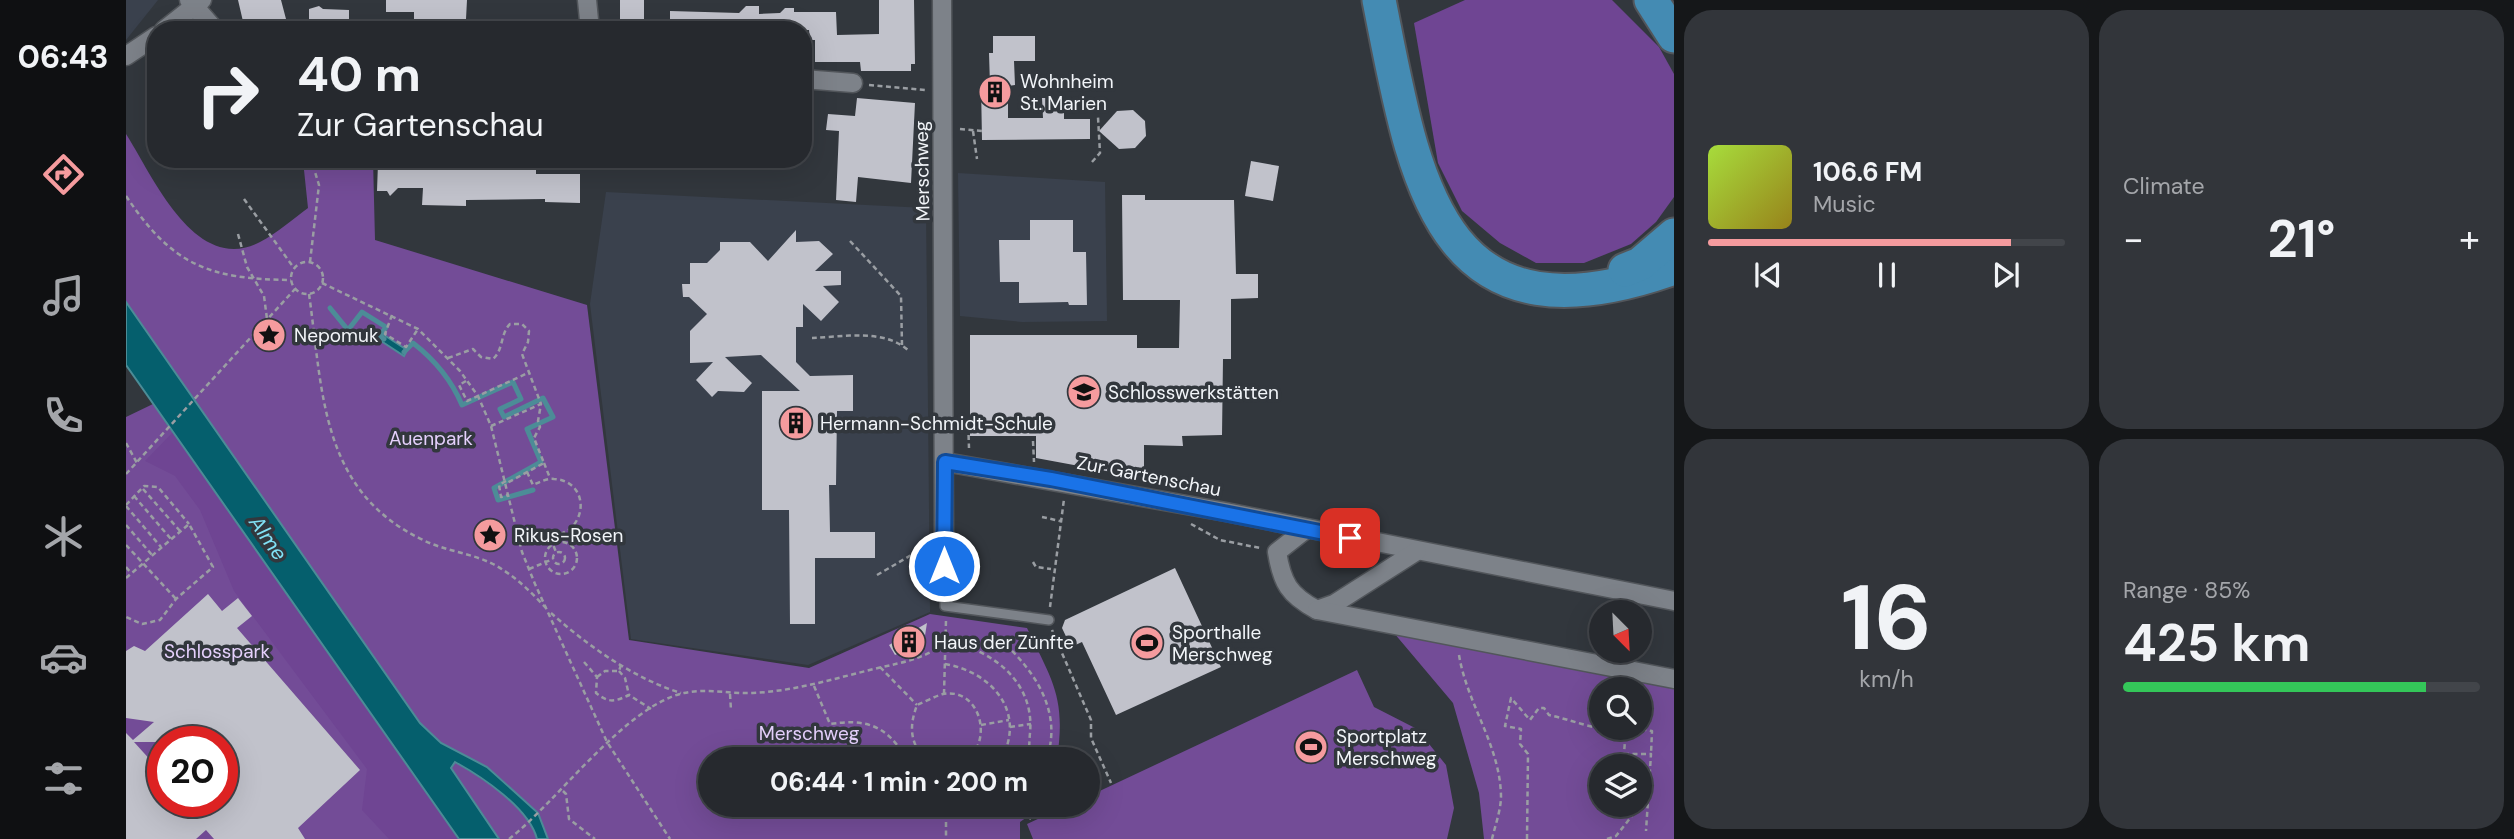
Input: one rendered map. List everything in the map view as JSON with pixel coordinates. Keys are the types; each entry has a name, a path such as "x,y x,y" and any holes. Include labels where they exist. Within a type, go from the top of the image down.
{"highway":[{"path":"1380,0 1413,159 1439,219 1461,248 1490,271 1555,292 1604,289 1674,268"},
{"path":"1397,0 1405,78 1422,158 1446,215 1468,243 1495,265 1559,284 1602,278 1640,264 1674,236"},
{"path":"1653,0 1674,17"},
{"path":"1653,0 1674,36"}],"street":[{"path":"587,0 589,21"},
{"name":"Merschweg","path":"942,0 944,549"},
{"path":"174,21 196,2 209,21"},
{"path":"126,57 147,42"},
{"path":"812,80 853,83"},
{"name":"Zur Gartenschau","path":"945,462 1067,482 1674,601"},
{"path":"1305,530 1277,552 1281,574 1295,598 1317,610 1674,679"},
{"path":"1317,610 1334,604 1416,551"}],"lane":[{"path":"944,549 945,606 1049,621"}],"path":[{"path":"853,83 942,91"},
{"path":"1092,162 1100,153 1098,117"},
{"path":"943,127 982,131"},
{"path":"974,131 976,159"},
{"path":"310,262 319,185 314,168"},
{"path":"126,196 141,219 185,259 213,273 254,279 291,280"},
{"path":"244,199 294,268"},
{"path":"238,234 254,279 267,304 267,320"},
{"path":"850,241 901,296 902,345"},
{"path":"309,294 295,289 291,280 294,268 301,263 310,262 320,269 322,283"},
{"path":"309,294 322,283"},
{"path":"322,283 418,328 448,358 478,396 491,426 529,569 607,742 670,839"},
{"path":"126,474 295,289"},
{"path":"309,294 327,420 346,474 378,511 399,528 449,551 492,563 522,583 547,610 575,634 621,665 682,693 730,694 814,685 880,667 907,663 930,655 947,642"},
{"path":"392,315 385,334 406,347 418,328"},
{"path":"448,358 473,349 481,357 493,359 499,354 504,330 510,324 522,324 528,331 528,342 522,354 541,404 538,421 540,427 534,438 551,478"},
{"path":"812,338 871,336 902,345 909,351"},
{"path":"467,380 459,385 467,401 530,372"},
{"path":"491,426 541,404"},
{"path":"968,418 969,465"},
{"path":"1032,441 1035,476"},
{"path":"126,443 137,463"},
{"path":"510,495 501,497 499,485 544,463"},
{"path":"527,472 533,485 551,478 563,480 574,486 581,497 581,507 570,529 550,537 556,552 554,559"},
{"path":"1067,482 1053,569 1049,621 1091,720 1091,738 1111,783"},
{"path":"126,617 142,624 160,620 176,599 213,567 189,524 158,487 142,488 126,505 161,547"},
{"path":"142,488 180,531"},
{"path":"134,496 171,539"},
{"path":"1175,503 1176,516 1220,540 1277,552"},
{"path":"1042,517 1060,521"},
{"path":"126,578 189,524"},
{"path":"126,525 152,555"},
{"path":"567,543 576,552 576,565 567,574 554,573 545,563 546,552 553,544 567,543"},
{"path":"126,545 176,599"},
{"path":"877,575 925,546 944,549"},
{"path":"556,552 565,555 562,563"},
{"path":"529,569 554,559"},
{"path":"554,559 562,563 567,574"},
{"path":"1033,562 1035,567 1053,569"},
{"path":"126,567 131,573"},
{"path":"944,694 947,642 945,606"},
{"path":"1457,638 1468,685 1496,757 1501,798 1492,839"},
{"path":"947,642 989,654 1011,673 1026,698 1031,724 1028,747"},
{"path":"1006,645 1029,666 1044,693 1051,724 1048,747"},
{"path":"584,662 597,677 596,692 589,700"},
{"path":"945,664 981,676 997,690 1007,708 1010,727 1007,747"},
{"path":"619,671 621,665"},
{"path":"880,667 917,705"},
{"path":"597,677 606,671 619,671 625,678 629,695 651,709"},
{"path":"814,685 830,724 854,720 878,726 897,747"},
{"path":"596,692 606,701 614,702 629,695"},
{"path":"509,839 562,790 607,742 651,709 682,693"},
{"path":"730,694 731,710"},
{"path":"915,747 911,723 917,705 944,694 957,695 970,702 980,716 978,747"},
{"path":"1527,839 1528,754 1520,744 1521,729 1505,726 1511,698 1530,720 1539,708 1544,708 1549,715 1589,723"},
{"path":"981,725 1009,720"},
{"path":"1010,727 1031,724"},
{"path":"1624,754 1625,740"},
{"path":"1651,754 1652,740"},
{"path":"562,790 566,794 569,819 595,839"},
{"path":"946,817 946,839"},
{"path":"1607,839 1616,836 1631,817"},
{"path":"1646,831 1647,817"}],"shaded area":[{"path":"126,0 158,0 126,40"},
{"path":"1465,0 1612,0 1659,47 1674,74 1674,197 1656,222 1631,244 1584,263 1536,263 1500,243 1462,211 1438,163 1414,23"},
{"path":"958,173 1105,182 1107,321 1022,322 960,316"},
{"path":"606,192 926,208 930,612 808,665 631,639 590,304"},
{"path":"173,432 459,839 389,839 362,810 367,769 234,591 200,510 175,476 145,461"}],"green space":[{"name":"Auenpark","path":"126,134 163,196 179,216 196,234 215,245 237,249 260,242 308,208 306,168 373,168 375,240 587,305 629,640 809,668 930,614 1027,628 1050,677 1060,720 1058,747 698,747 698,817 1027,817 1020,822 1020,839 548,839 538,813 487,767 441,743 420,723 126,302"},
{"name":"Schlosspark","path":"153,404 459,839 126,839 126,417"},
{"path":"1394,633 1636,677 1589,677 1589,740 1652,740 1652,680 1674,684 1674,839 1484,839 1479,793 1453,703"},
{"name":"Sportplatz Merschweg","path":"1357,670 1374,707 1417,729 1446,765 1454,808 1447,839 1033,839 1027,824 1042,817 1100,817 1100,791"},
{"path":"455,762 491,785 515,805 525,816 537,839 499,839 450,767"}],"water":[{"name":"Alme","path":"126,302 420,723 441,743 487,767 538,813 548,839 537,839 525,816 515,805 491,785 455,762 451,768 499,839 459,839 126,365"},
{"path":"381,333 407,350 404,356 378,339"}],"building":[{"path":"238,0 281,0 286,19 243,21"},
{"path":"386,0 467,0 466,19 414,20 414,12 386,12"},
{"path":"620,0 644,0 644,21 620,21"},
{"path":"879,0 914,0 915,64 911,64 911,71 861,71 860,62 815,62 812,21 670,21 670,11 739,13 746,6 759,6 759,14 780,13 785,8 794,8 794,12 836,12 837,35 879,34"},
{"path":"319,6 323,9 349,10 349,21 309,21 309,9"},
{"name":"Wohnheim St. Marien","path":"993,36 1035,36 1035,61 1014,61 1015,85 1008,86 1008,118 1043,118 1042,98 1064,98 1064,119 1090,119 1090,139 982,140 981,85 990,85 989,53 993,53"},
{"path":"857,98 915,103 911,183 858,177 856,202 836,200 839,131 826,130 828,114 855,116"},
{"path":"1133,110 1145,121 1146,136 1135,148 1119,149 1099,131 1117,111"},
{"path":"1251,161 1279,166 1273,201 1245,196"},
{"path":"378,168 536,168 536,174 580,174 580,203 545,202 545,199 466,200 466,206 422,205 423,188 398,188 390,196 387,191 377,191"},
{"name":"Schlosswerkstätten","path":"1122,195 1145,195 1145,200 1234,200 1236,274 1258,274 1258,298 1231,299 1231,359 1223,359 1222,435 1182,436 1183,446 1144,445 1144,478 1036,458 1036,436 970,436 970,335 1137,335 1137,348 1179,348 1180,300 1123,300"},
{"path":"1030,220 1073,220 1073,252 1086,252 1087,305 1069,305 1068,302 1019,303 1019,282 1000,282 999,240 1030,240"},
{"name":"Hermann-Schmidt-Schule","path":"796,230 796,242 819,241 833,254 815,271 841,271 841,285 823,286 839,302 821,321 803,304 803,327 796,327 796,362 810,376 853,375 853,411 837,411 836,485 829,485 830,532 875,532 875,558 815,558 815,624 790,624 789,510 762,510 762,391 800,391 761,355 725,357 752,383 744,392 718,391 712,397 696,380 713,362 690,363 690,331 707,314 689,297 683,297 682,284 690,284 690,263 707,263 720,250 720,242 750,242 768,261"},
{"name":"Sporthalle Merschweg","path":"1175,568 1221,667 1116,715 1082,642 1071,647 1062,628 1065,620"},
{"path":"208,594 222,611 238,598 252,616 237,628 360,770 298,828 305,839 214,839 206,830 196,839 126,839 126,733 133,740 147,728 147,742 134,742 147,756 147,817 238,817 238,726 149,726 154,722 126,718 126,651 134,646 145,651"},
{"name":"Haus der Zünfte","path":"927,623 924,642 895,655 889,645"}],"waterway":[{"path":"330,308 348,330 362,312 386,327 380,336 384,339"},
{"path":"404,352 413,343 428,356 447,378 462,405 513,382 521,399 500,409 504,417 543,398 553,417 527,429 541,462 494,488 498,500 533,490"}],"place":[{"name":"Wohnheim St. Marien","path":"995,92"},
{"name":"Nepomuk","path":"269,335"},
{"name":"Schlosswerkstätten","path":"1084,392"},
{"name":"Hermann-Schmidt-Schule","path":"796,423"},
{"name":"Rikus-Rosen","path":"490,535"},
{"name":"Haus der Zünfte","path":"909,642"},
{"name":"Sporthalle Merschweg","path":"1147,643"},
{"name":"Sportplatz Merschweg","path":"1311,747"}],"route":[{"path":"944,566 945,462 1051,479 1350,538"}]}
